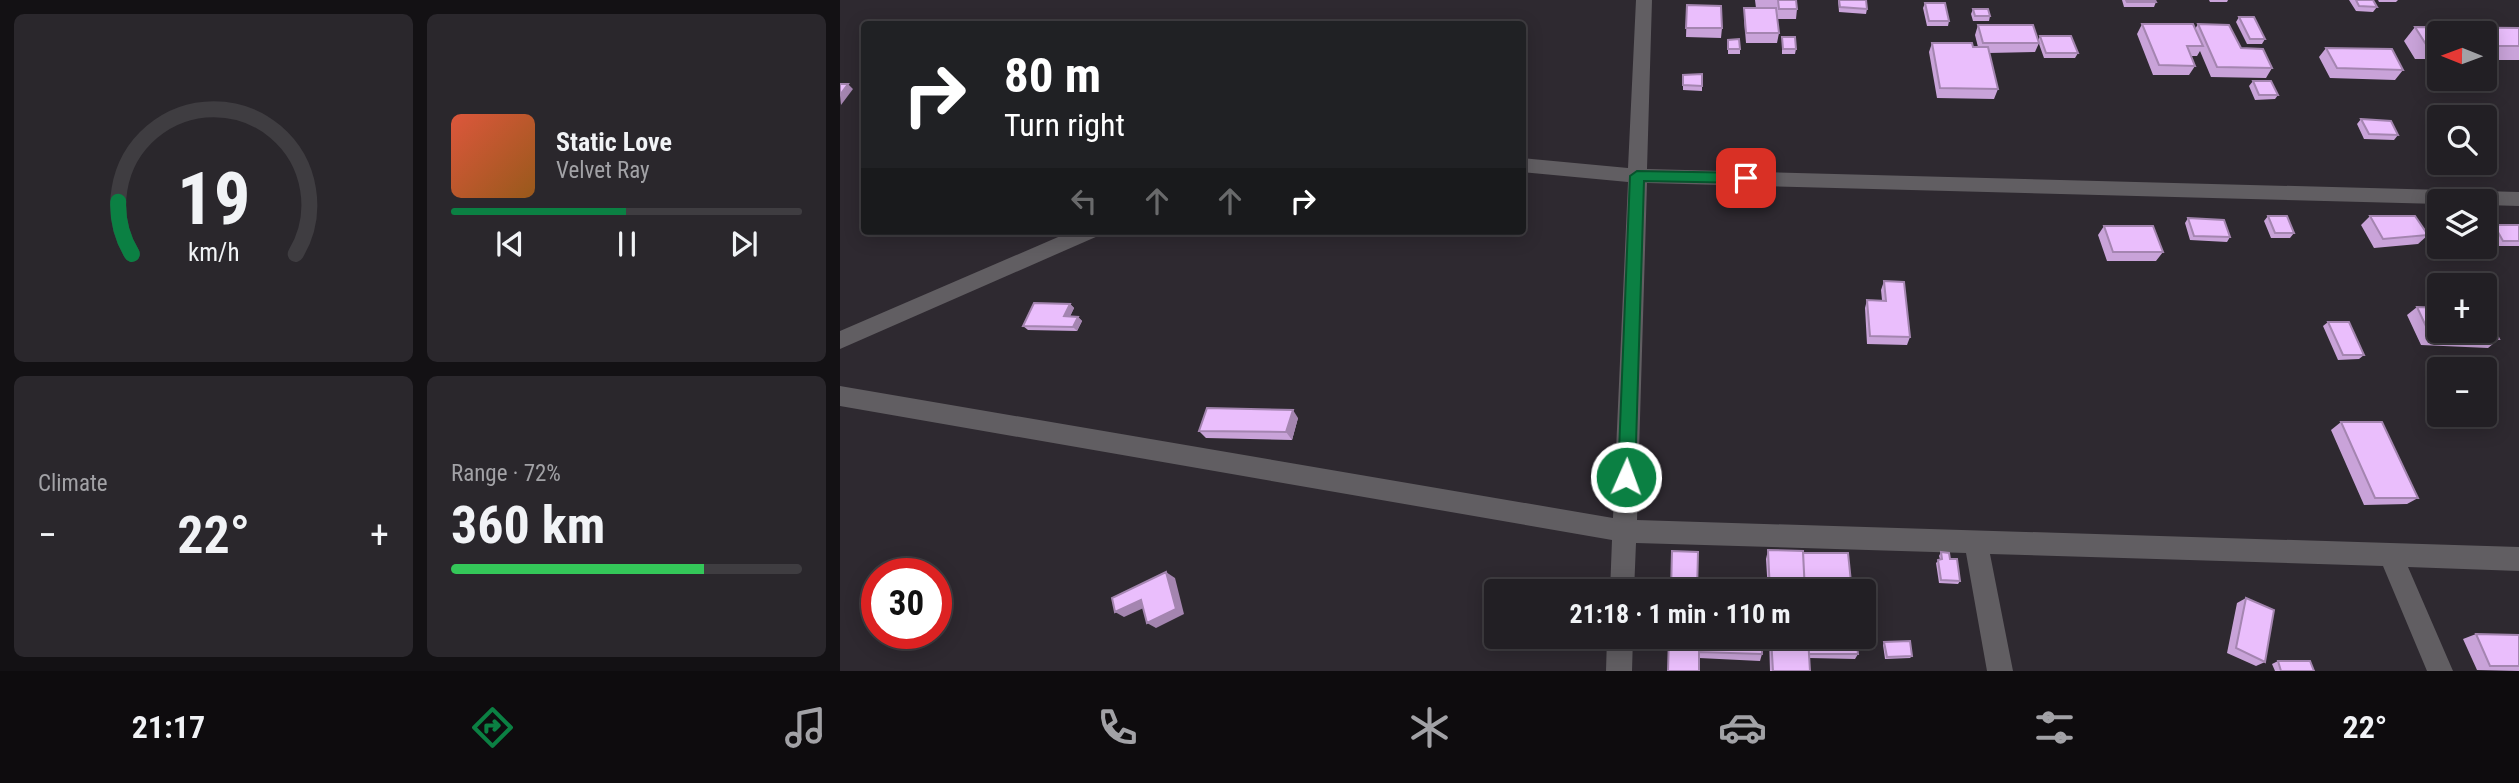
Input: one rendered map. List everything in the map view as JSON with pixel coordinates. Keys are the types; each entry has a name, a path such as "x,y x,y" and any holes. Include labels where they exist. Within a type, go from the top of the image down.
{"street":[{"path":"1623,579 1644,0"},
{"path":"1526,165 1637,176 2519,199"},
{"path":"840,340 1082,235"},
{"path":"840,397 1625,531 2519,559"},
{"path":"1976,543 2000,671"},
{"path":"2391,557 2440,671"},
{"path":"1619,671 1620,649"}],"building":[{"path":"1778,0 1796,0 1797,9 1779,9"},
{"path":"1839,0 1866,0 1867,9 1840,7"},
{"path":"2126,0 2155,0 2156,2 2127,2"},
{"path":"2356,0 2373,0 2377,7 2359,6"},
{"path":"1925,3 1945,3 1949,21 1929,21"},
{"path":"1687,5 1721,6 1722,28 1686,28"},
{"path":"1744,8 1776,8 1779,33 1746,33"},
{"path":"1973,9 1988,9 1990,16 1975,16"},
{"path":"2239,17 2254,17 2265,39 2250,39"},
{"path":"2142,24 2193,24 2203,46 2187,46 2195,66 2159,65"},
{"path":"2198,24 2229,25 2241,48 2263,49 2272,68 2217,67"},
{"path":"1978,25 2033,25 2039,43 1983,43"},
{"path":"2415,27 2427,27 2427,46"},
{"path":"2497,28 2519,28 2519,46 2497,46"},
{"path":"2040,36 2071,36 2078,53 2046,53"},
{"path":"1782,37 1795,37 1796,49 1783,49"},
{"path":"1739,39 1740,49 1728,49 1728,40"},
{"path":"1932,43 1972,43 1973,47 1988,47 1998,89 1940,88"},
{"path":"2326,48 2392,49 2403,70 2337,68"},
{"path":"1702,74 1702,86 1683,85 1683,75"},
{"path":"2253,81 2271,81 2278,95 2259,95"},
{"path":"840,84 848,84 840,95"},
{"path":"2361,119 2391,121 2398,135 2369,134"},
{"path":"2268,216 2287,216 2294,233 2275,233"},
{"path":"2370,216 2415,216 2427,234 2427,235 2383,239"},
{"path":"2188,218 2224,220 2230,237 2194,236"},
{"path":"2497,225 2519,225 2519,241 2503,241"},
{"path":"2104,226 2153,226 2163,252 2113,252"},
{"path":"1884,281 1904,282 1910,337 1870,336 1867,300 1886,301"},
{"path":"1034,303 1070,304 1064,316 1078,317 1073,327 1023,326"},
{"path":"2417,307 2427,307 2427,328"},
{"path":"2328,322 2349,322 2364,355 2343,355"},
{"path":"1207,408 1293,410 1286,432 1199,431"},
{"path":"2341,422 2382,422 2418,498 2375,498"},
{"path":"1768,550 1803,551 1804,579 1769,579"},
{"path":"1672,551 1698,552 1697,579 1671,579"},
{"path":"1941,552 1949,553 1950,559 1957,559 1960,581 1941,580 1938,560 1942,559"},
{"path":"1803,553 1848,553 1851,579 1804,579"},
{"path":"1166,572 1176,609 1147,623 1141,600 1115,612 1112,598"},
{"path":"2246,598 2274,610 2265,662 2236,648"},
{"path":"2476,634 2519,635 2519,666 2490,666"},
{"path":"1910,641 1912,656 1887,657 1884,642"},
{"path":"1669,649 1762,649 1762,654 1699,652 1699,671 1668,671"},
{"path":"1772,649 1809,649 1810,671 1773,671"},
{"path":"1809,649 1857,649 1858,654 1809,654"},
{"path":"2278,661 2310,661 2314,671 2281,671"}],"route":[{"path":"1626,477 1637,176 1746,178"}]}
